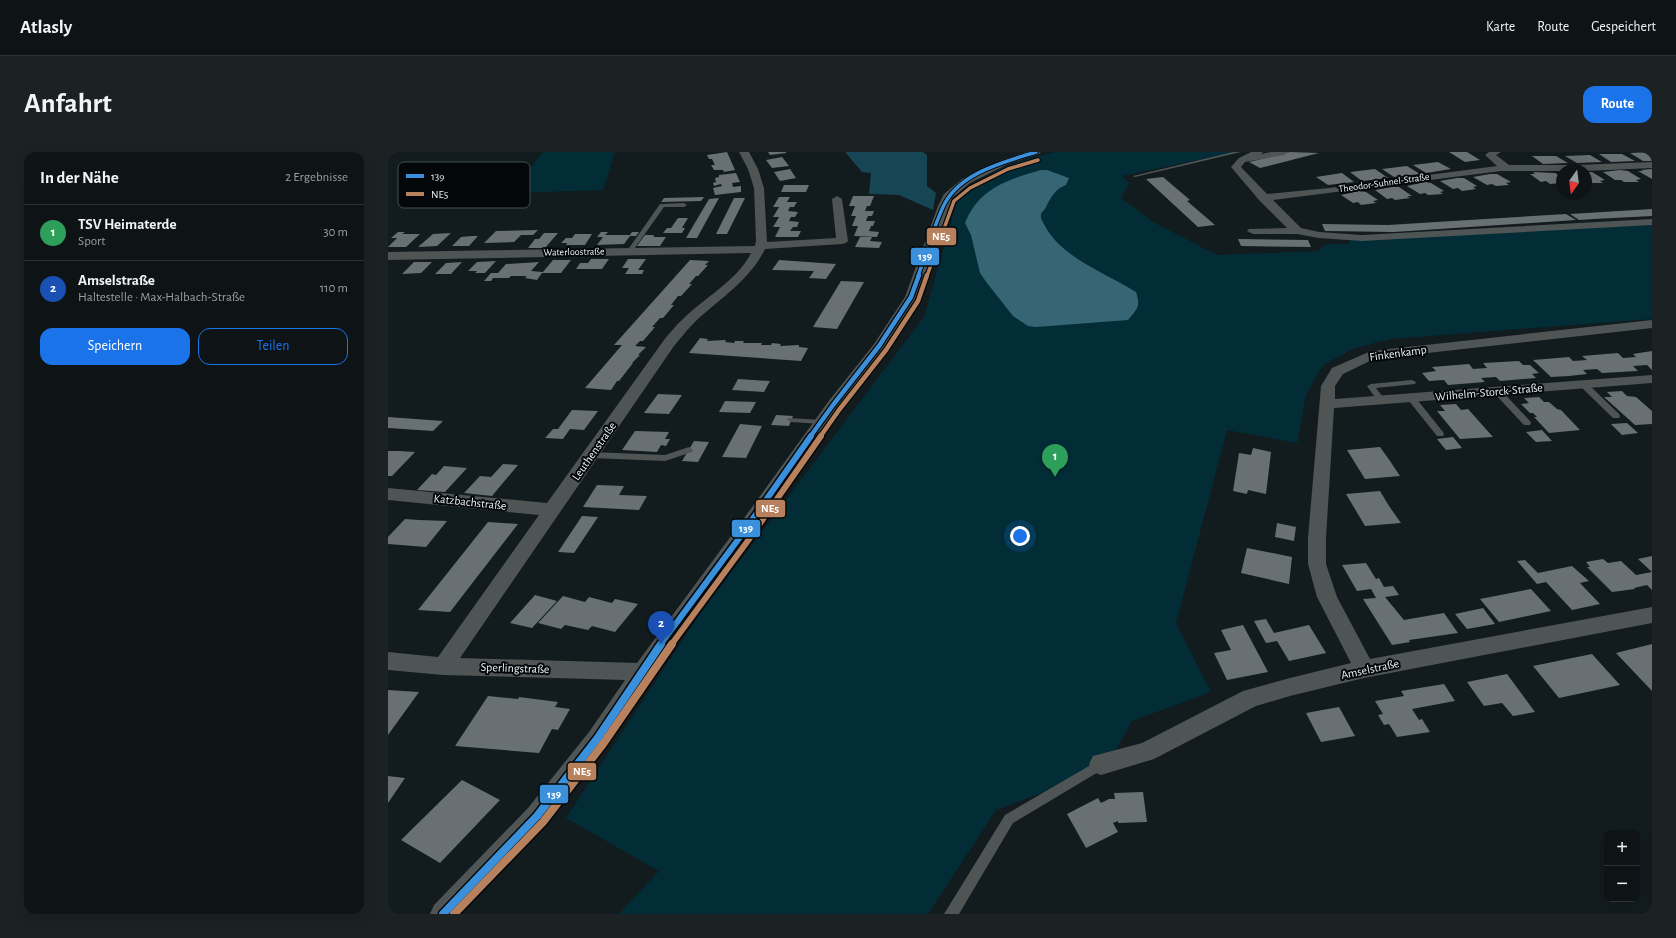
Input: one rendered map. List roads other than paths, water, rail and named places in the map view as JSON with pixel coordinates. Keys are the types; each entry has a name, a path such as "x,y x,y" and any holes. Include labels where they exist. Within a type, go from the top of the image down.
{"street":[{"path":"744,152 753,168 759,188 762,241 760,247"},
{"path":"443,914 537,816 597,739 661,644 740,537 821,422 880,346 911,297 943,206 948,196 966,181 1016,154 1036,152"},
{"path":"1240,156 1258,152"},
{"path":"1240,156 1251,160 1284,152"},
{"path":"1496,152 1490,155 1505,167"},
{"path":"1240,156 1236,167 1241,174 1297,231"},
{"path":"1517,160 1527,167"},
{"name":"Theodor-Suhnel-Straße","path":"1263,198 1329,191 1505,167 1576,168 1652,165"},
{"path":"740,537 847,407 890,347 920,296 958,197 964,188 979,175"},
{"name":"Waterloostraße","path":"388,256 760,247 843,247 837,199"},
{"path":"1252,231 1297,231 1319,235 1362,238 1652,222"},
{"name":"Leuthenstraße","path":"442,666 669,343 687,322 742,275 753,261 760,247"},
{"name":"Finkenkamp","path":"1364,669 1327,597 1317,564 1317,538 1326,404 1328,386 1337,371 1371,355 1652,324"},
{"name":"Wilhelm-Storck-Straße","path":"1326,404 1412,399 1497,390 1652,379"},
{"name":"Katzbachstraße","path":"388,494 552,510"},
{"name":"Amselstraße","path":"1101,764 1146,752 1251,698 1364,669 1652,615"},
{"name":"Sperlingstraße","path":"388,661 442,666 643,672"}],"lane":[{"path":"1135,176 1240,156"},
{"path":"630,251 662,205 684,205"},
{"path":"1382,401 1371,386 1412,382"},
{"path":"1583,384 1616,416"},
{"path":"1497,390 1527,424"},
{"path":"1412,399 1440,434"},
{"path":"791,420 821,422"},
{"path":"591,455 665,458 689,450"},
{"path":"951,914 1009,819 1101,764"}],"place":[{"name":"TSV Heimaterde","path":"1055,477"},
{"name":"Amselstraße","path":"661,644"}]}
